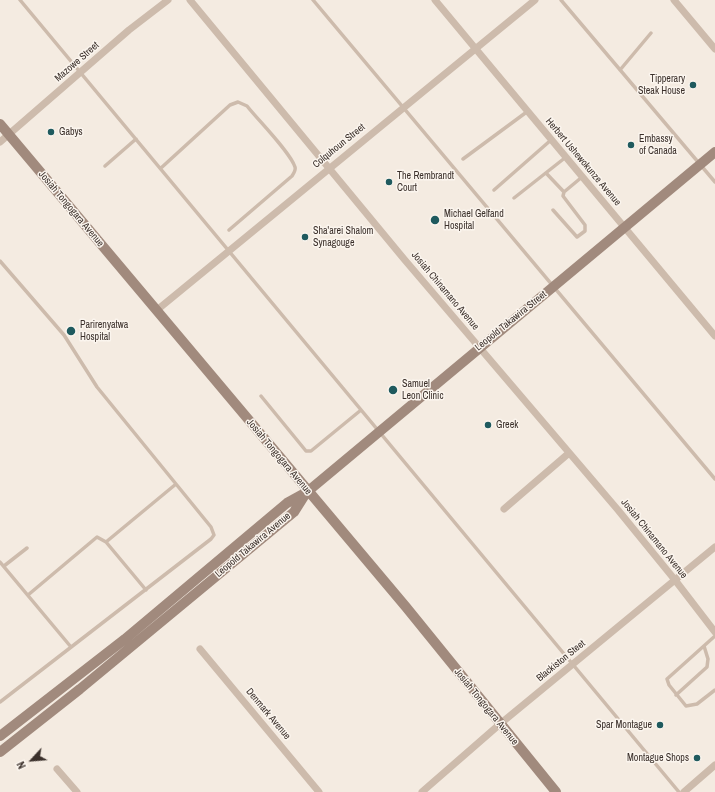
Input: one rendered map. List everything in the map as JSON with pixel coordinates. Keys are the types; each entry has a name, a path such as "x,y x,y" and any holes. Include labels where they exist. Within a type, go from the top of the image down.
{"main road":[{"name":"Josiah Tongogara Avenue","path":"0,124 157,310 307,492 406,607 556,792"},
{"name":"Leopold Takawira Street","path":"307,492 378,431 715,152"},
{"name":"Leopold Takawira Avenue","path":"0,736 124,639 287,503 307,492"},
{"name":"Leopold Takawira Avenue","path":"0,752 80,689 294,512 307,492"}],"street":[{"name":"Mazowe Street","path":"0,142 129,30 168,0"},
{"name":"Josiah Chinamano Avenue","path":"190,0 479,347 676,580 715,632"},
{"name":"Herbert Ushewokunze Avenue","path":"435,0 715,336"},
{"name":"Colquhoun Street","path":"157,310 228,250 535,0"},
{"path":"674,0 715,50"},
{"path":"504,509 569,452"},
{"name":"Blackiston Steet","path":"422,792 500,724 715,547"},
{"name":"Denmark Avenue","path":"200,649 319,792"},
{"path":"684,792 715,765"},
{"path":"57,769 77,792"}],"lane":[{"path":"20,0 679,792"},
{"path":"312,0 715,479"},
{"path":"561,0 715,182"},
{"path":"620,70 651,33"},
{"path":"161,168 230,105 238,102 247,106 286,153 295,168 295,171 292,176 228,230"},
{"path":"463,159 528,111"},
{"path":"105,166 136,139"},
{"path":"494,190 551,140"},
{"path":"514,198 566,157"},
{"path":"546,173 564,192 564,199 585,225 585,231 577,237 553,210"},
{"path":"564,192 582,177"},
{"path":"0,261 64,336 97,387 211,528 214,535 211,539 146,590 0,702"},
{"path":"260,396 306,451 310,451 362,410"},
{"path":"106,542 176,484"},
{"path":"28,595 94,538 101,538 106,542 146,590"},
{"path":"4,566 28,548"},
{"path":"0,562 71,647"},
{"path":"715,636 667,679 676,695 686,706 691,707 715,690"},
{"path":"676,695 707,667 708,659 704,646"}],"place":[{"name":"Tipperary Steak House","path":"693,85"},
{"name":"Gabys","path":"51,132"},
{"name":"Embassy of Canada","path":"631,145"},
{"name":"The Rembrandt Court","path":"389,182"},
{"name":"Michael Gelfand Hospital","path":"435,220"},
{"name":"Sha'arei Shalom Synagouge","path":"305,237"},
{"name":"Parirenyatwa Hospital","path":"71,331"},
{"name":"Samuel Leon Clinic","path":"393,390"},
{"name":"Greek","path":"488,425"},
{"name":"Spar Montague","path":"660,725"},
{"name":"Montague Shops","path":"697,758"}]}
